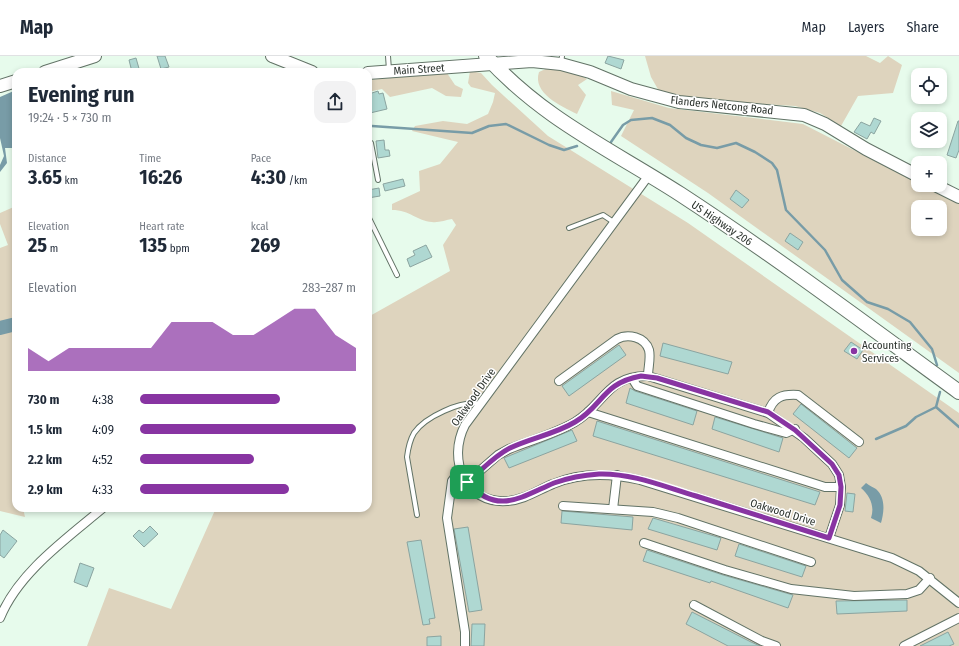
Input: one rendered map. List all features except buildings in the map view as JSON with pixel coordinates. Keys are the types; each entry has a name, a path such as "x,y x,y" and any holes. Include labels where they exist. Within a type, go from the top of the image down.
{"highway":[{"name":"US Highway 206","path":"490,60 520,90 547,112 572,129 650,175 765,252 959,392"}],"main road":[{"path":"58,68 95,56"},
{"path":"272,56 302,68"},
{"name":"Main Street","path":"372,73 490,60"},
{"name":"Flanders Netcong Road","path":"490,60 562,60 636,91 679,102 804,115 825,124 911,172"},
{"path":"0,86 12,82"},
{"path":"947,191 959,197"}],"street":[{"name":"Oakwood Drive","path":"650,175 465,425 458,440 457,454 460,470 467,482 485,498 507,501 525,497 554,483 573,477 598,474 617,475 660,486 892,558 912,567 930,578 959,603"},
{"path":"559,381 617,339 626,336 637,338 646,345 649,358 648,376"},
{"path":"467,482 498,455 509,449 574,423 588,412 612,387 632,378 648,376 768,412 795,430 832,464 839,475 841,487 840,505 829,538"},
{"path":"632,378 637,386 754,424 786,433 795,430"},
{"path":"768,412 772,403 776,399 798,395 859,442"},
{"path":"588,412 825,487 841,487"},
{"path":"460,470 452,481 447,518 466,632 465,646"},
{"path":"613,509 617,475"},
{"path":"563,506 653,512 678,518 811,562"},
{"path":"0,618 8,600 25,577 98,512"},
{"path":"644,543 725,570 791,589 854,596 907,594 919,590 930,578"},
{"path":"694,605 762,641 776,646"},
{"path":"904,646 959,618"}],"lane":[{"path":"388,56 389,71"},
{"path":"372,148 378,180"},
{"path":"569,228 603,215 615,224"},
{"path":"372,224 397,275"},
{"path":"417,515 407,457 408,449 414,434 428,420 454,407 472,402 480,404"}],"shaded area":[{"path":"645,56 866,56 880,63 888,56 902,65 893,93 858,96 841,126 820,113 795,106 686,99 659,91 651,77"},
{"path":"550,67 573,71 587,79 578,85 586,95 577,114 549,98 540,86 538,80 539,72"},
{"path":"470,71 481,73 492,85 548,136 688,223 959,413 959,646 87,646 109,588 171,609 214,512 372,512 372,315 450,271 443,245 456,225 452,219 439,222 422,220 398,210 392,210 392,204 420,191 419,171 440,164 458,142 412,131 415,126 443,121 467,124 488,114 495,93 471,87 468,83"},
{"path":"447,73 455,85 463,89 461,97 446,96 432,88 390,97 382,89 372,91 372,80"},
{"path":"611,91 669,108 803,124 911,179 911,192 936,192 959,204 959,373 708,193 621,136 634,110 612,105"},
{"path":"12,208 12,512 24,512 25,517 0,511 0,248 8,245 0,224 0,213"}],"water":[{"path":"12,92 12,148 5,148 7,163 0,172 0,165 4,156 0,138 0,97"},
{"path":"866,483 876,489 883,501 881,523 871,518 871,502 867,494 861,488"}],"waterway":[{"path":"611,142 623,125 631,120 652,118 670,125 686,138 701,145 717,148 736,143 755,152 772,163 777,170 786,210 825,250 842,280 867,302 888,309 910,322 932,349 937,365"},
{"path":"372,126 472,133 489,126 506,124 549,145 564,150 577,146"},
{"path":"0,328 12,325"},
{"path":"876,439 906,426 916,417 936,407 940,392"},
{"path":"936,407 959,427"}],"place":[{"name":"Accounting Services","path":"854,351"}],"route":[{"path":"641,376 648,376 768,412 795,430 832,464 839,475 841,487 840,505 829,538 640,480 617,475 598,474 573,477 554,483 525,497 507,501 485,498 467,482 498,455 532,439 574,423 588,412 612,387 622,381 641,376"}]}
